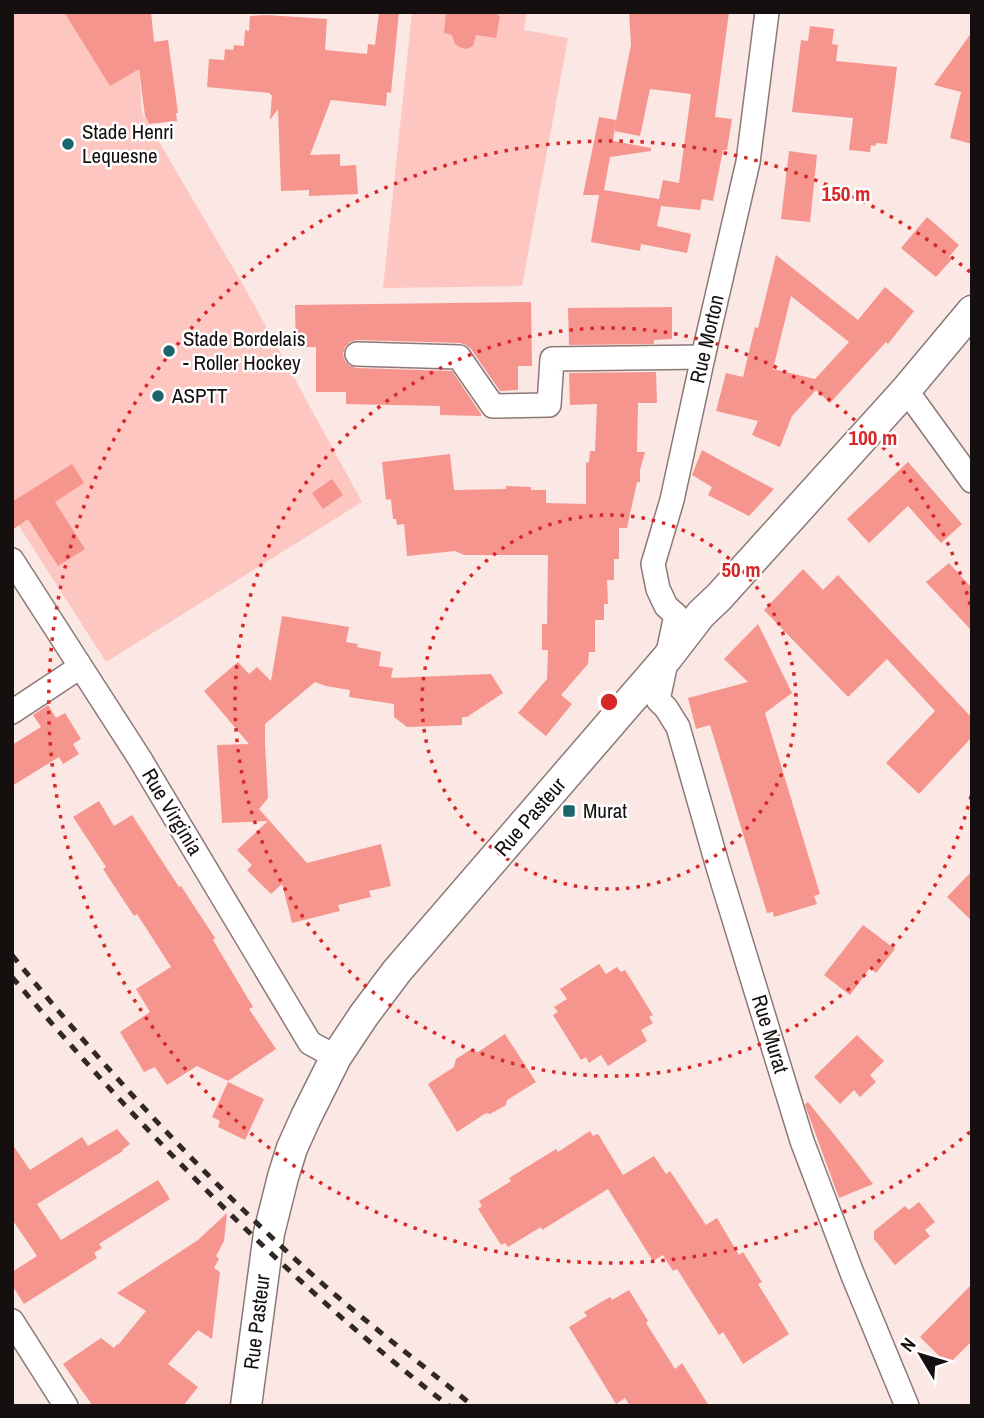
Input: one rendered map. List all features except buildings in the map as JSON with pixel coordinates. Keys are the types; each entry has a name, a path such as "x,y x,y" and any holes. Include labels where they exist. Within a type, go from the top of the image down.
{"street":[{"name":"Rue Morton","path":"667,658 676,615 666,606 658,589 653,564 672,500 748,162 766,12"},
{"name":"Rue Pasteur","path":"246,1406 266,1250 274,1209 292,1149 336,1057 397,971 667,658 701,614 906,390 972,311"},
{"path":"357,354 459,357 493,405 549,405 552,359 703,357"},
{"path":"906,390 972,481"},
{"name":"Rue Virginia","path":"12,560 139,759 310,1043 336,1057"},
{"name":"Rue Murat","path":"667,658 658,700 678,727 802,1141 852,1273 907,1406"},
{"path":"12,712 80,667"},
{"path":"12,1321 66,1406"}],"shaded area":[{"name":"ASPTT","path":"12,12 135,12 142,113 246,290 362,502 106,662 12,515"},
{"path":"412,12 527,12 524,30 568,38 522,286 383,288"}],"railway":[{"path":"12,955 123,1085 242,1209 343,1302 473,1406"},
{"path":"12,977 113,1092 219,1203 331,1308 449,1406"}],"place":[{"name":"Stade Henri Lequesne","path":"68,144"},
{"name":"Stade Bordelais - Roller Hockey","path":"169,351"},
{"name":"ASPTT","path":"158,396"},
{"name":"Murat","path":"569,811"}]}
